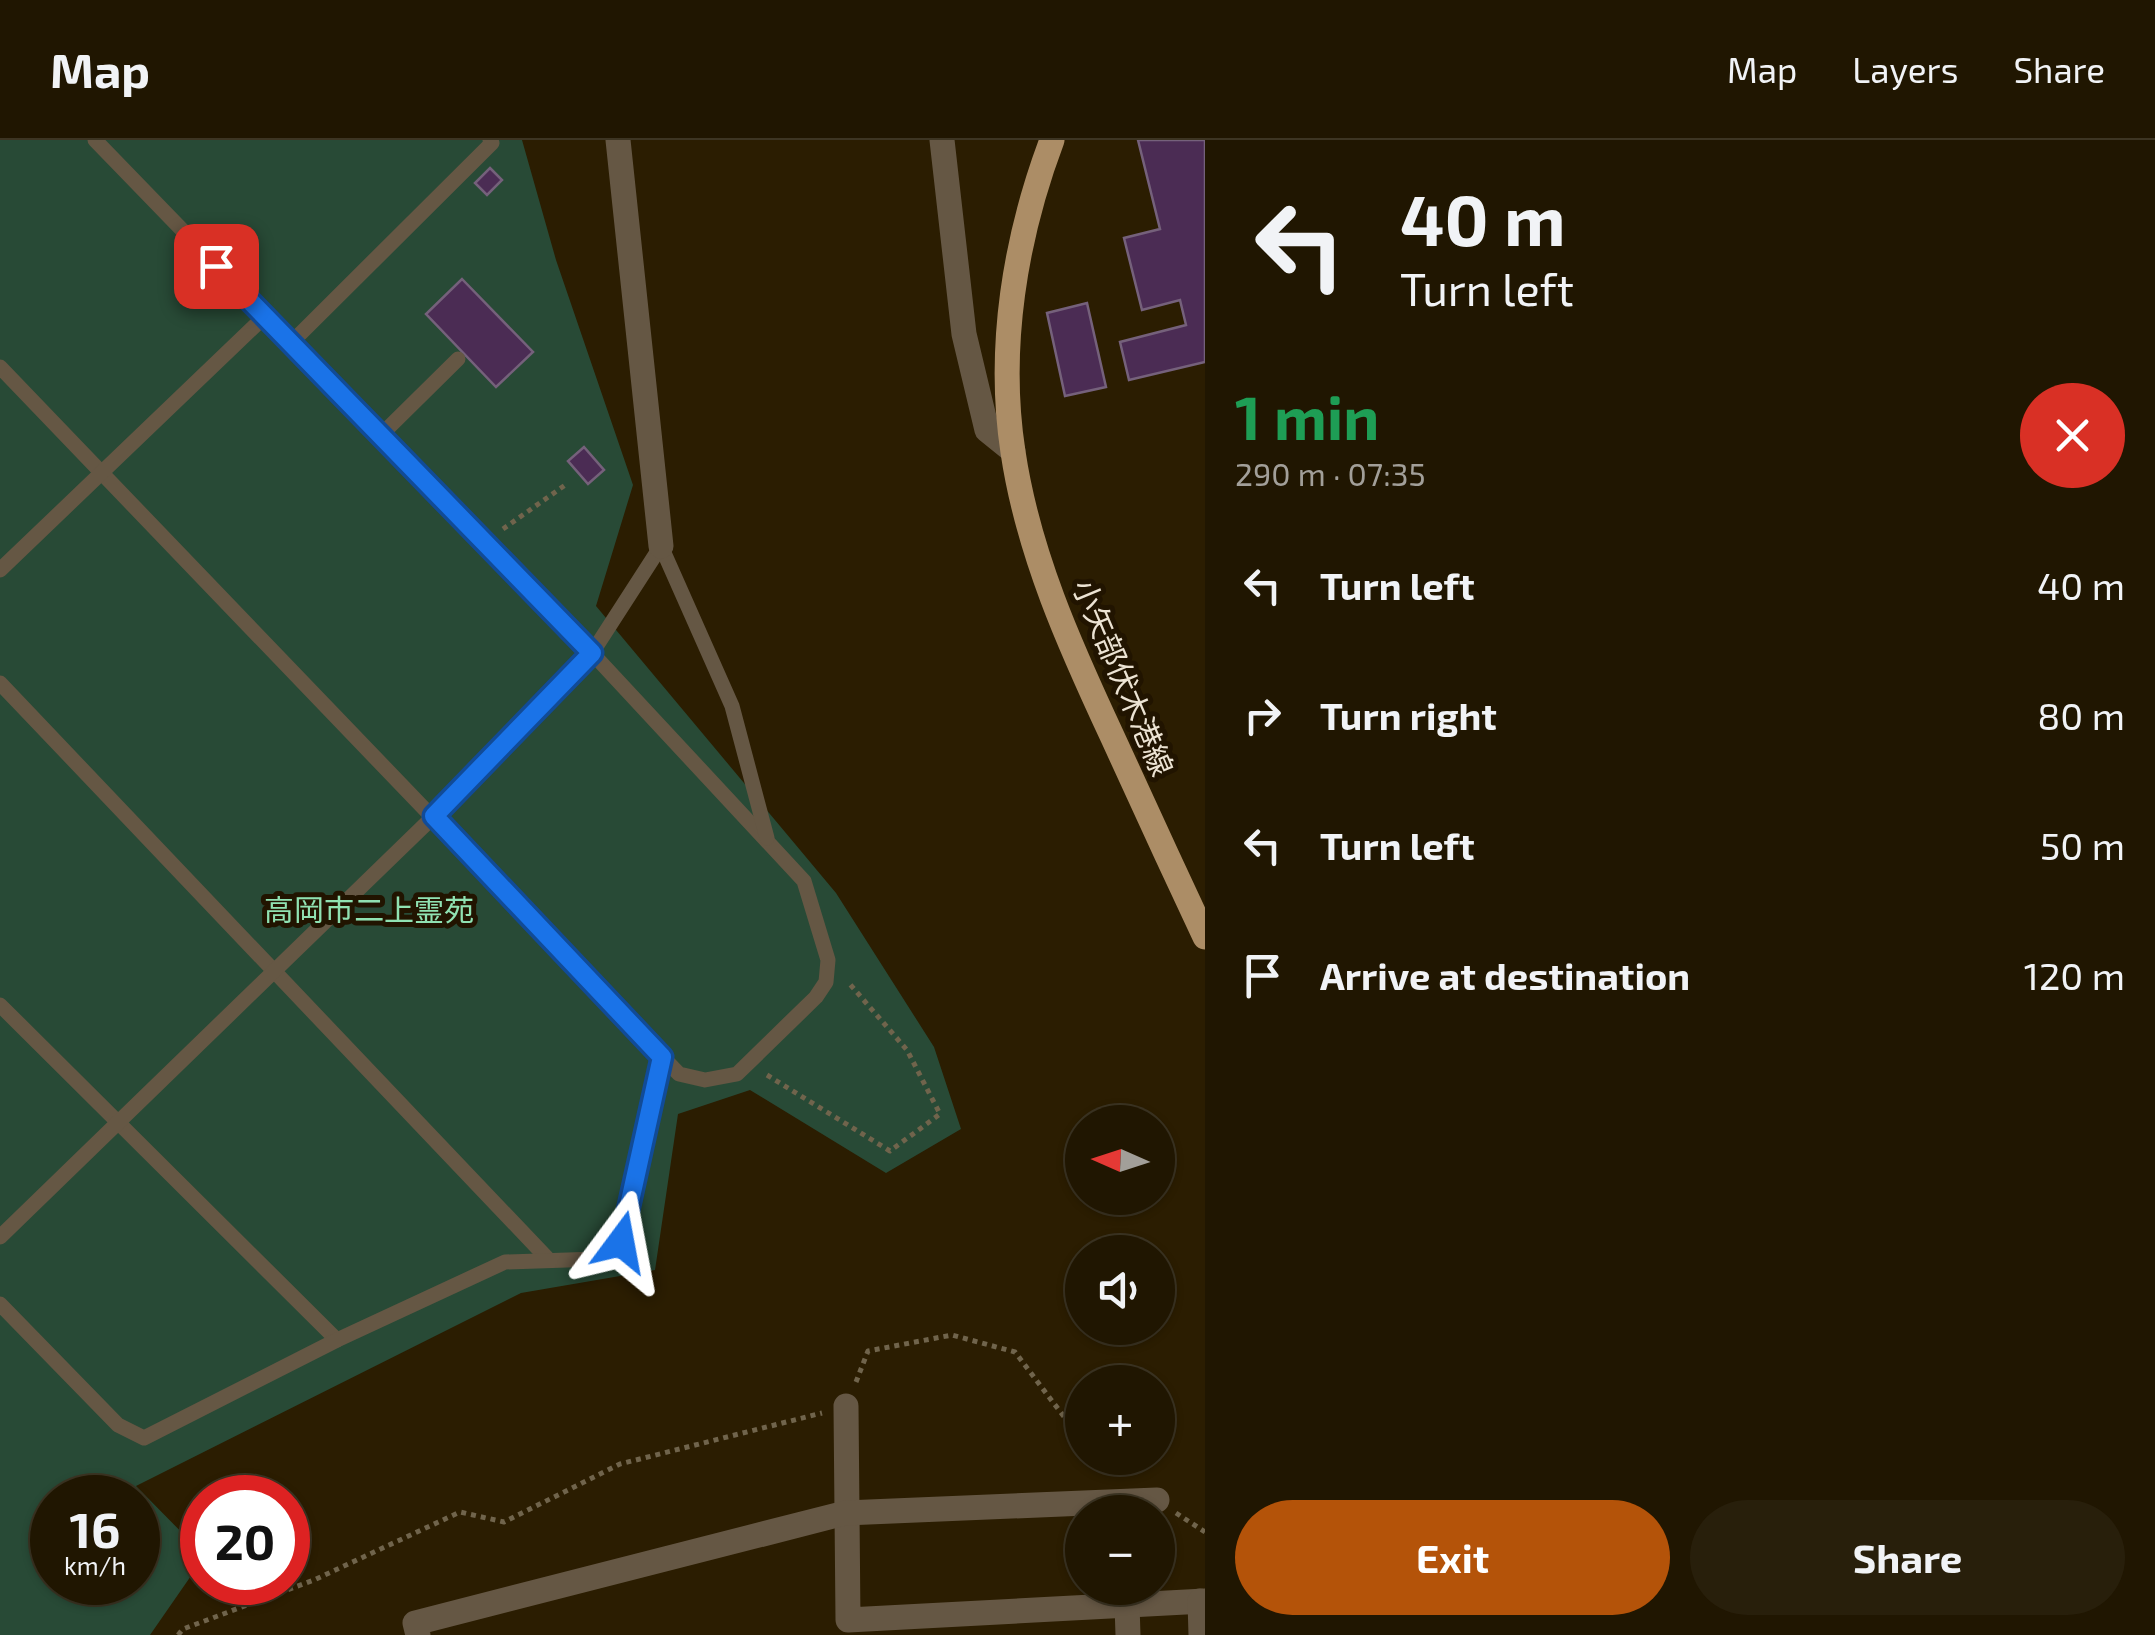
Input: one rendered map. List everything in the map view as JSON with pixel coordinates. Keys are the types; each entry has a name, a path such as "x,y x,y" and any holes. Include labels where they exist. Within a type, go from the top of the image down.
{"main road":[{"name":"小矢部伏木港線","path":"1052,140 1017,254 1007,377 1013,451 1024,511 1061,627 1205,937"}],"street":[{"path":"618,140 661,546"},
{"path":"942,140 964,334 986,430 1013,451"},
{"path":"846,1406 848,1620 1058,1622 1127,1606 1203,1601 1201,1635"},
{"path":"418,1635 416,1623 845,1513 1065,1504"},
{"path":"1127,1606 1128,1635"}],"lane":[{"path":"0,367 679,1074 705,1080 737,1074 816,997 826,982 828,960 804,881 592,653 96,140"},
{"path":"290,344 490,140"},
{"path":"0,570 264,317"},
{"path":"380,436 458,359"},
{"path":"0,1237 434,816 592,653 661,546"},
{"path":"661,546 732,706 768,842"},
{"path":"0,683 548,1259"},
{"path":"0,1005 337,1340"},
{"path":"0,1304 118,1425 144,1438 337,1340 505,1262 597,1259 621,1242 662,1057"}],"path":[{"path":"484,543 568,484"},
{"path":"747,1064 890,1151 940,1114 907,1050 828,960"},
{"path":"178,1635 183,1628 314,1580 460,1512 504,1522 620,1464 846,1406 868,1350 952,1335 1016,1352 1065,1418"}],"green space":[{"name":"高岡市二上霊苑","path":"0,140 522,140 556,260 633,485 596,606 836,893 934,1047 961,1129 886,1173 750,1090 678,1114 655,1270 521,1293 158,1475 30,1475 30,1605 160,1605 160,1510 180,1531 180,1592 150,1635 0,1635"}],"building":[{"path":"1138,140 1205,140 1205,362 1129,380 1120,342 1186,325 1180,300 1142,310 1124,238 1160,229"},
{"path":"490,168 502,180 487,195 475,183"},
{"path":"462,279 533,352 496,387 426,314"},
{"path":"1087,303 1106,387 1065,396 1047,313"},
{"path":"584,447 604,470 588,484 568,461"}],"route":[{"path":"216,266 592,653 434,816 662,1057 621,1242"}]}
